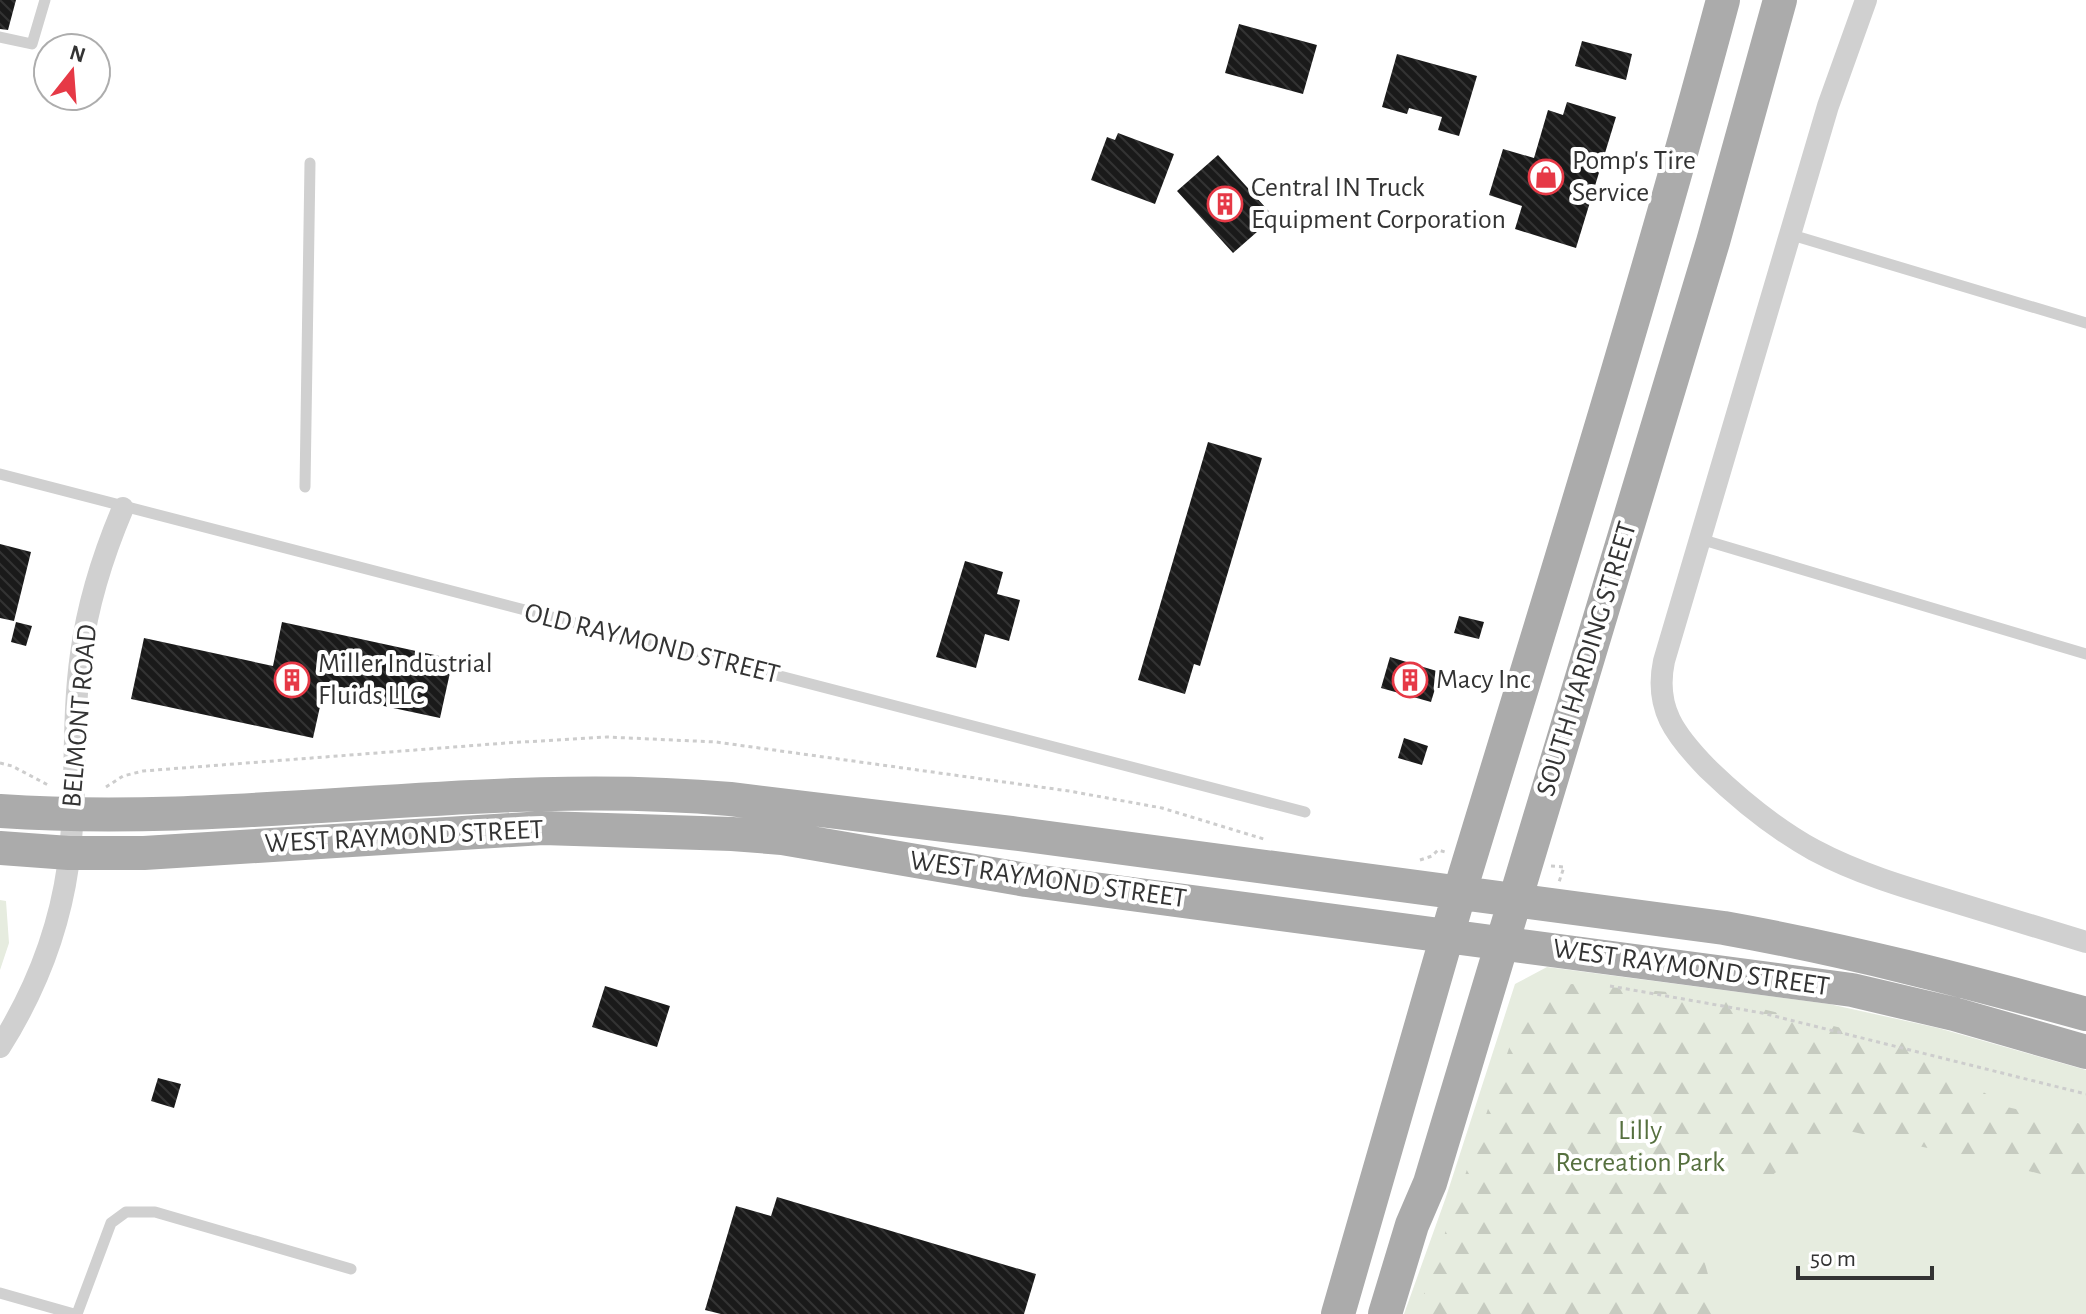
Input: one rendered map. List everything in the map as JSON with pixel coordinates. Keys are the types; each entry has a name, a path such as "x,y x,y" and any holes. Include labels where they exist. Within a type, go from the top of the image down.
{"main road":[{"path":"1723,0 1779,7"},
{"name":"SOUTH HARDING STREET","path":"1343,1312 1447,935 1637,303 1723,0"},
{"name":"SOUTH HARDING STREET","path":"1385,1314 1412,1225 1430,1183 1503,942 1690,317 1779,7"},
{"path":"1637,303 1690,317"},
{"name":"WEST RAYMOND STREET","path":"0,848 71,835 126,816 505,794 684,795 964,827 1724,928 1820,945 1901,964 2086,1014"},
{"name":"WEST RAYMOND STREET","path":"0,811 71,835 144,853 543,828 782,838 1026,880 1852,990 1954,1014 2086,1052"}],"street":[{"path":"1849,0 1856,25"},
{"path":"1866,0 1828,106 1664,661 1660,685 1664,708 1698,759 1728,788 1792,837 1842,863 1892,883 2086,942"},
{"name":"BELMONT ROAD","path":"0,1047 26,1000 45,954 62,897 71,835 76,701 83,644 103,556 123,508"}],"lane":[{"path":"0,37 32,44 45,0"},
{"path":"305,487 310,163"},
{"path":"1792,235 2086,323"},
{"name":"OLD RAYMOND STREET","path":"0,474 1305,812"},
{"path":"1700,539 2086,654"},
{"path":"0,1293 76,1314 111,1223 126,1212 155,1212 351,1269"}],"green space":[{"path":"0,900 6,901 9,943 0,970"},
{"name":"Lilly Recreation Park","path":"1547,967 1829,1004 1938,1028 2086,1070 2086,1314 1404,1314 1446,1197 1515,984"},
{"path":"1572,984 1704,995 1925,1048 1958,1076 2007,1107 2086,1125 2086,1186 2002,1164 1830,1127 1769,1178 1727,1150 1693,1134 1679,1160 1719,1314 1417,1314 1516,1028 1539,991"}],"building":[{"path":"0,0 16,0 8,30 0,29"},
{"path":"1239,24 1317,45 1303,94 1225,73"},
{"path":"1582,41 1632,54 1626,80 1575,66"},
{"path":"1397,54 1477,76 1459,136 1438,130 1442,117 1409,108 1407,114 1382,107"},
{"name":"Pomp's Tire Service","path":"1567,102 1616,117 1576,248 1515,229 1522,206 1489,195 1503,149 1534,158 1548,110 1563,115"},
{"path":"1118,133 1174,154 1155,204 1091,180 1107,137 1115,140"},
{"name":"Central IN Truck Equipment Corporation","path":"1218,155 1274,217 1233,253 1177,191"},
{"path":"1208,442 1262,458 1200,666 1194,664 1185,694 1138,680"},
{"path":"0,544 31,552 14,621 0,618"},
{"path":"965,561 1003,572 997,594 1020,600 1009,641 985,634 976,668 936,657"},
{"path":"1459,616 1484,622 1479,639 1454,633"},
{"path":"16,622 32,626 26,646 11,642"},
{"name":"Miller Industrial Fluids LLC","path":"282,622 453,659 440,718 323,693 313,738 131,699 144,638 273,666"},
{"name":"Macy Inc","path":"1390,657 1440,672 1431,702 1381,688"},
{"path":"1404,738 1428,746 1422,765 1398,758"},
{"path":"605,986 670,1006 657,1047 592,1027"},
{"path":"158,1078 181,1084 174,1108 151,1101"},
{"path":"777,1197 1036,1274 1024,1314 721,1314 705,1310 736,1206 771,1216"}],"place":[{"name":"Pomp's Tire Service","path":"1546,177"},
{"name":"Central IN Truck Equipment Corporation","path":"1225,204"},
{"name":"Miller Industrial Fluids LLC","path":"292,680"},
{"name":"Macy Inc","path":"1410,680"}]}
